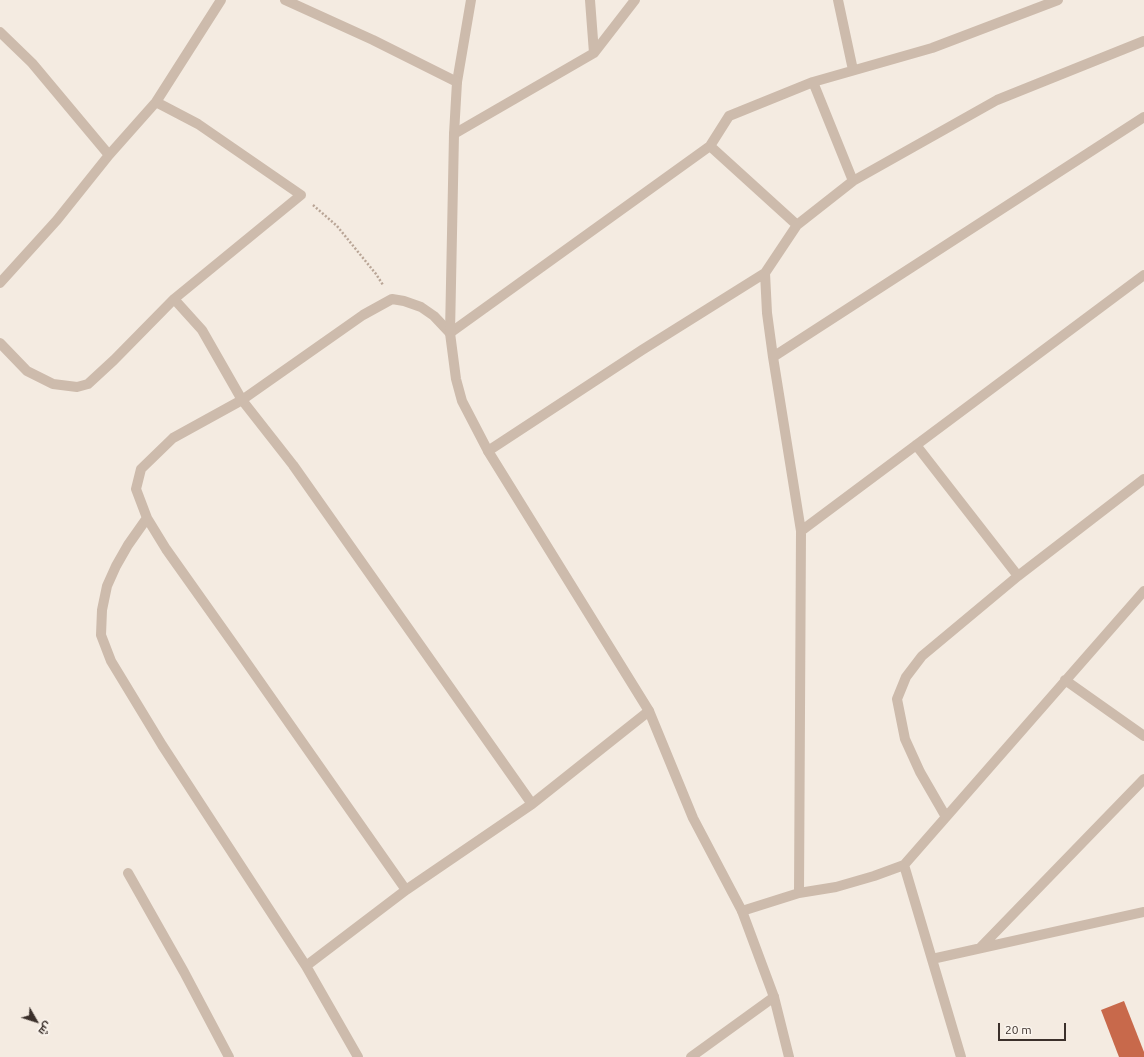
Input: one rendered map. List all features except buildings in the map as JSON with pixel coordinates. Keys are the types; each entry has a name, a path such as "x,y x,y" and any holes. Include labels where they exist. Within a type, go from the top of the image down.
{"street":[{"path":"0,283 56,220 109,155 156,102 221,0"},
{"path":"285,0 373,40 457,82"},
{"path":"471,0 457,82 454,134 450,333 456,379 462,401 488,451 649,711 693,818 742,911 774,997 789,1057"},
{"path":"590,0 594,53"},
{"path":"454,134 594,53 635,0"},
{"path":"838,0 854,70"},
{"path":"450,333 710,146 729,116 813,82 932,48 1058,0"},
{"path":"0,32 32,63 109,155"},
{"path":"488,451 642,350 765,273 797,225 853,181 997,100 1144,41"},
{"path":"813,82 853,181"},
{"path":"0,343 26,371 53,384 77,387 88,384 114,360 174,298 301,195 198,124 156,102"},
{"path":"773,357 1144,117"},
{"path":"710,146 797,225"},
{"path":"765,273 767,313 773,357 802,531 799,893"},
{"path":"802,531 1144,275"},
{"path":"174,298 202,330 242,400 293,465 532,804"},
{"path":"406,890 238,649 166,549 147,518 136,489 141,469 173,438 242,400 363,315 392,299 404,301 421,307 434,316 450,333"},
{"path":"916,445 1018,576"},
{"path":"946,817 920,772 905,739 897,699 906,677 922,656 1018,576 1144,479"},
{"path":"147,518 128,545 116,566 108,586 102,610 101,635 111,661 162,745 306,966 358,1057"},
{"path":"742,911 799,893 836,886 874,876 904,865 1144,591"},
{"path":"1065,680 1144,736"},
{"path":"306,966 406,890 532,804 649,711"},
{"path":"980,948 1144,779"},
{"path":"904,865 961,1057"},
{"path":"128,872 184,972 229,1057"},
{"path":"932,959 1144,912"},
{"path":"691,1057 774,997"}],"path":[{"path":"301,195 337,226 376,274 392,299"}]}
